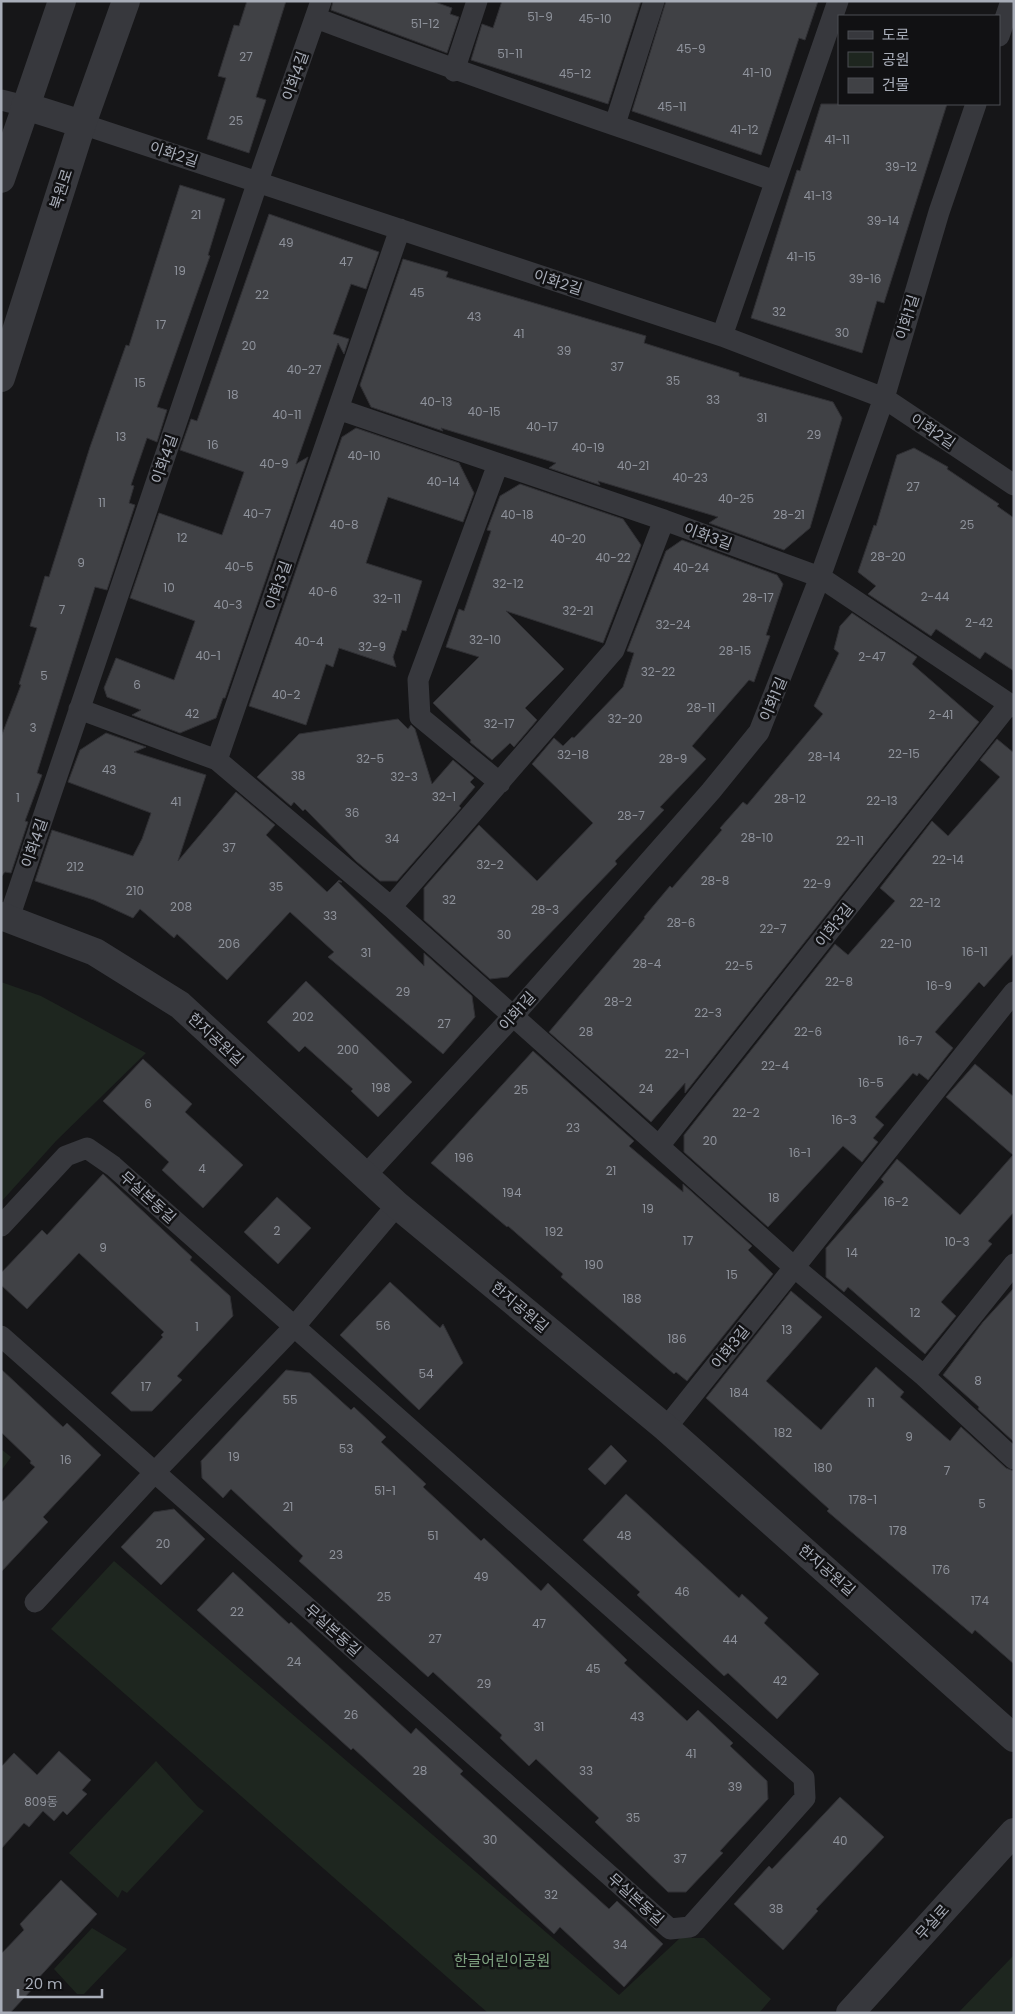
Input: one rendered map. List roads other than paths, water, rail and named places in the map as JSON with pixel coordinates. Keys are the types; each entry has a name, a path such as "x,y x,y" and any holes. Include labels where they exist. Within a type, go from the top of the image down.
{"street":[{"path":"1,179 13,103 62,1"},
{"name":"북원로","path":"1,378 82,124 126,1"},
{"path":"454,71 477,1"},
{"path":"615,124 654,1"},
{"path":"722,336 838,1"},
{"path":"1000,33 1011,1"},
{"path":"318,10 454,71 615,124 776,181"},
{"name":"이화4길","path":"5,917 79,709 318,10"},
{"path":"13,103 82,124"},
{"name":"이화1길","path":"365,1176 514,1015 711,791 759,732 820,577 884,398 939,212 976,105"},
{"name":"이화2길","path":"82,124 722,336 884,398 1014,485"},
{"name":"이화3길","path":"217,760 400,229"},
{"name":"이화3길","path":"338,409 664,520 820,577 1011,705 659,1146"},
{"path":"498,464 418,680 420,717 500,783"},
{"name":"이화3길","path":"391,907 614,650 664,520"},
{"path":"79,709 217,760 391,907 794,1267 924,1376 1014,1459"},
{"name":"한지공원길","path":"5,917 95,952 180,1005 397,1205 666,1428 1014,1738"},
{"name":"이화3길","path":"666,1428 1014,992"},
{"name":"무실본동길","path":"1,1226 66,1156 87,1148 113,1166 804,1778 805,1798 690,1927 670,1929 1,1336"},
{"path":"35,1602 155,1472 294,1327 397,1205"},
{"path":"924,1376 1014,1264"},
{"name":"무실로","path":"850,2013 1014,1832"}],"park label":[{"name":"한글어린이공원","path":"502,1960"}]}
